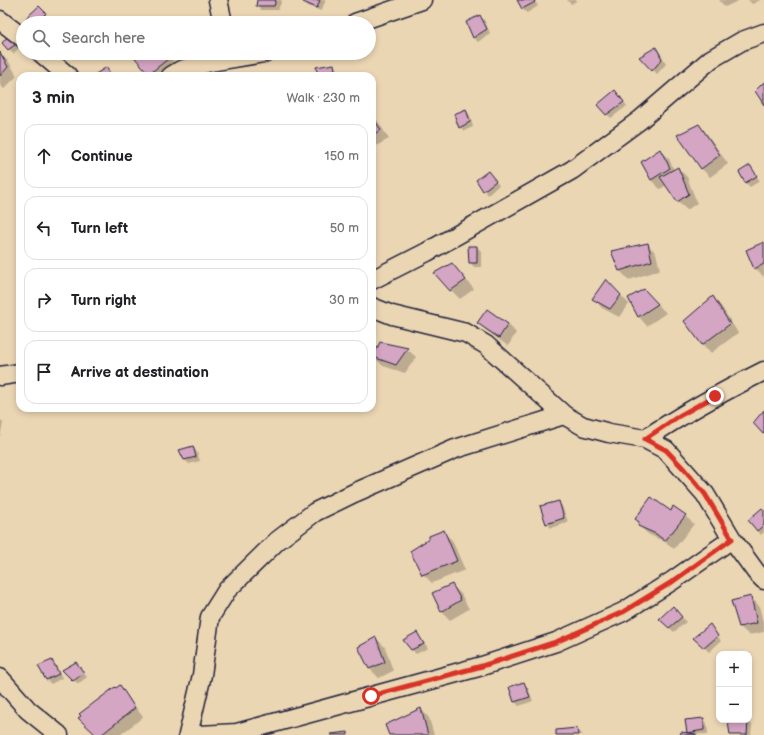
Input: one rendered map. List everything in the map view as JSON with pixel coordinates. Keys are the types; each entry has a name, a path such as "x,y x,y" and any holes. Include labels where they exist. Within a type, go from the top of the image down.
{"street":[{"path":"218,0 221,16"},
{"path":"375,16 422,0"},
{"path":"0,20 16,33"},
{"path":"376,278 427,252 572,170 640,120 711,59 742,41 764,33"},
{"path":"49,60 63,72"},
{"path":"178,72 213,60"},
{"path":"376,308 392,315 466,333 486,345 564,415 583,426 608,433 645,439 666,450 705,494 732,539 764,580"},
{"path":"645,439 679,416 709,399 764,372"},
{"path":"0,376 16,374"},
{"path":"188,735 202,675 210,617 227,590 277,541 315,512 354,492 455,449 564,415"},
{"path":"200,735 237,733 482,666 556,642 623,612 672,582 732,539"},
{"path":"0,678 28,710 58,735"}],"building":[{"path":"257,0 276,0 274,6 256,6"},
{"path":"304,0 320,0 317,8 303,2"},
{"path":"517,0 534,0 535,2 522,9"},
{"path":"39,6 46,13 43,16 28,16"},
{"path":"480,15 487,29 473,38 466,22"},
{"path":"8,36 16,44 8,50 2,43"},
{"path":"656,47 662,59 652,71 639,57"},
{"path":"0,52 8,67 0,76"},
{"path":"137,60 167,60 152,72 147,72"},
{"path":"334,64 335,72 317,72 316,67"},
{"path":"107,67 109,72 99,72"},
{"path":"764,82 764,105 755,91"},
{"path":"615,90 624,102 606,115 597,105"},
{"path":"466,109 470,122 459,128 454,114"},
{"path":"376,122 381,130 376,133"},
{"path":"699,124 720,155 701,169 677,135"},
{"path":"660,149 670,168 651,180 641,162"},
{"path":"750,165 757,176 745,183 739,172"},
{"path":"678,167 689,194 677,202 660,177"},
{"path":"488,171 496,181 483,191 476,180"},
{"path":"764,242 764,264 754,269 746,250"},
{"path":"648,243 652,261 619,271 611,251"},
{"path":"468,246 477,246 477,263 469,263"},
{"path":"452,263 466,280 450,291 434,273"},
{"path":"606,279 621,295 610,309 592,299"},
{"path":"644,289 658,304 638,317 628,298"},
{"path":"713,296 730,324 702,345 684,321"},
{"path":"487,309 508,324 499,338 477,323"},
{"path":"380,342 408,348 396,365 376,358 376,351"},
{"path":"764,410 764,433 763,434 753,423"},
{"path":"193,446 196,457 184,460 179,450"},
{"path":"651,497 671,511 673,506 686,515 665,541 656,534 638,526 639,522 635,519"},
{"path":"559,501 564,518 546,524 540,506"},
{"path":"762,508 764,510 764,525 757,531 748,520"},
{"path":"444,530 457,561 422,575 410,551 429,539 429,536"},
{"path":"452,584 461,600 441,612 432,593"},
{"path":"751,596 757,623 739,627 731,601"},
{"path":"673,606 682,617 669,628 659,619"},
{"path":"710,624 718,636 704,648 693,638"},
{"path":"417,632 424,644 411,650 403,640"},
{"path":"376,637 385,662 369,669 358,647"},
{"path":"52,660 59,674 46,680 38,666"},
{"path":"76,662 84,673 73,681 62,670"},
{"path":"524,682 530,697 514,702 509,687"},
{"path":"120,685 135,708 101,735 96,735 78,718 81,716 79,714 115,687 116,688"},
{"path":"421,708 428,735 389,735 385,725"},
{"path":"704,718 704,730 687,733 685,720"},
{"path":"728,723 748,723 747,735 730,735"},
{"path":"577,728 578,735 556,735 556,730"},
{"path":"348,732 348,735 331,735 331,734"},
{"path":"681,732 696,734 696,735 680,735"}],"route":[{"path":"371,696 482,666 556,642 623,612 672,582 732,539 705,494 684,469 666,450 645,439 679,416 715,396"}]}
